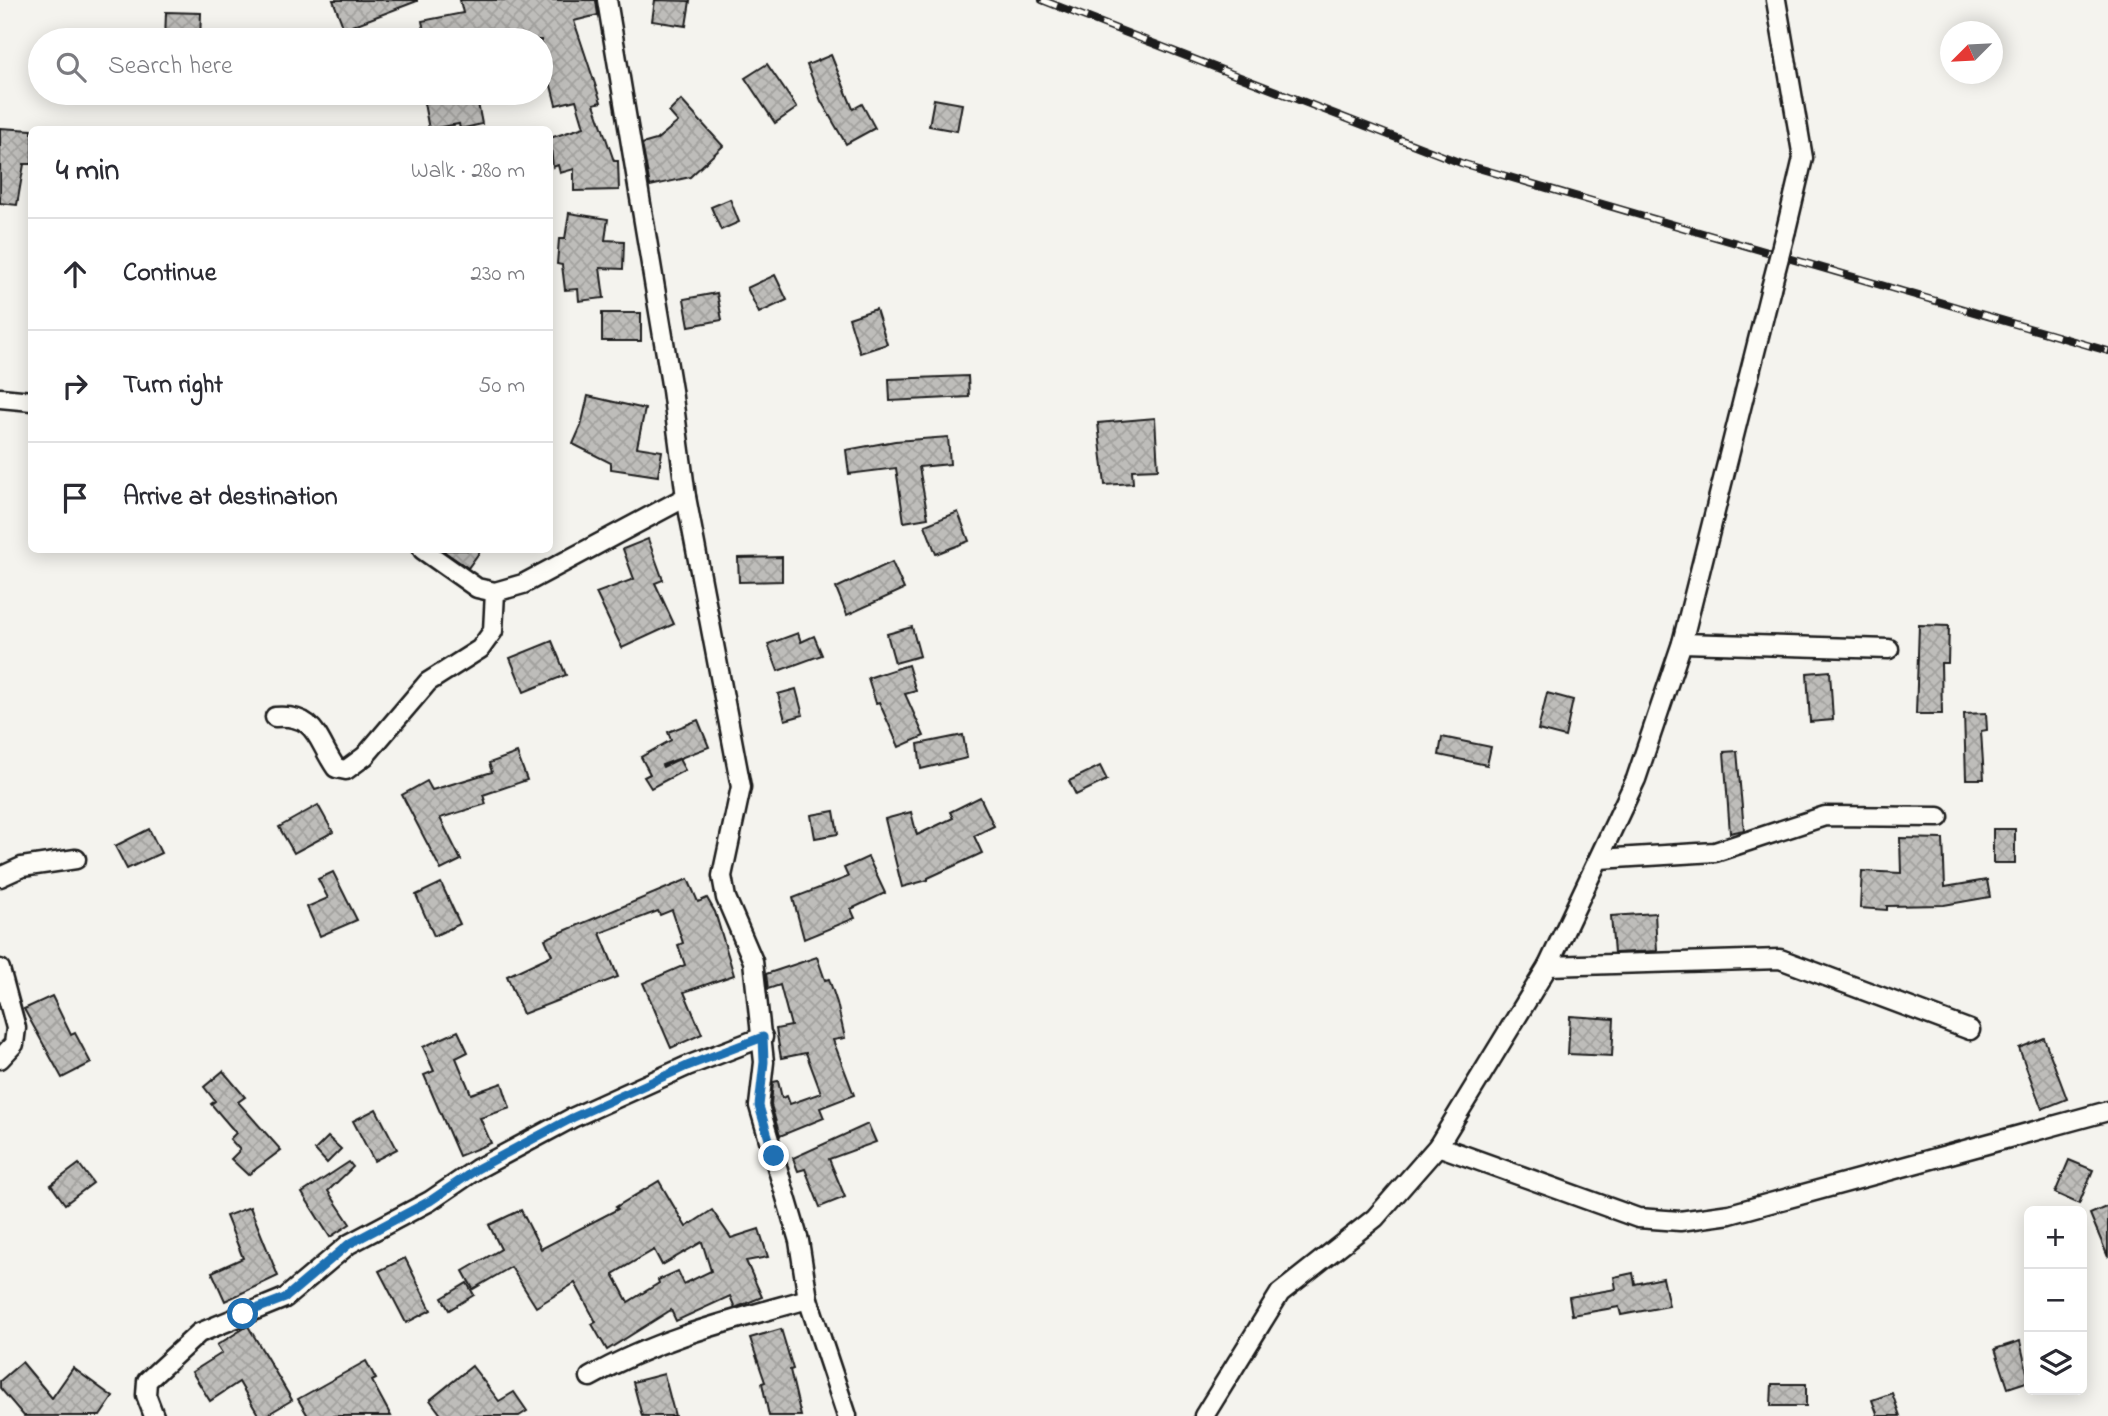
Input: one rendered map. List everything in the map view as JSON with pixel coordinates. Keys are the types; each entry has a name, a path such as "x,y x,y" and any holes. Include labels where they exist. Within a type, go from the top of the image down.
{"street":[{"path":"607,0 672,390 686,497 741,786 722,876 726,898 753,961 763,1037 764,1062 759,1106 793,1215 808,1299 847,1416"},
{"path":"1204,1416 1280,1293 1375,1218 1438,1146 1548,966 1636,779 1682,643 1803,158 1776,0"},
{"path":"0,398 28,401"},
{"path":"426,553 477,588 495,592 523,584 686,497"},
{"path":"275,716 292,715 310,723 336,768 346,770 365,756 428,682 480,649 492,631 495,592"},
{"path":"1682,643 1889,649"},
{"path":"1599,859 1715,852 1825,816 1939,817"},
{"path":"0,877 22,867 76,859"},
{"path":"1548,966 1780,959 1970,1030"},
{"path":"0,969 16,1028 14,1044 0,1059"},
{"path":"154,1416 146,1395 147,1381 199,1333 285,1298 349,1244 430,1201 477,1169 572,1118 687,1066 763,1037"},
{"path":"1438,1146 1639,1218 1680,1221 1730,1214 2108,1111"},
{"path":"590,1377 629,1355 677,1336 808,1299"}],"building":[{"path":"333,0 417,0 347,28 344,28"},
{"path":"460,0 596,0 598,15 574,21 601,102 594,104 614,161 618,161 619,190 574,191 574,169 560,173 558,165 553,167 553,137 584,127 576,100 556,105 553,93 553,28 423,28 422,21 463,13"},
{"path":"655,0 690,1 686,26 652,21"},
{"path":"166,12 201,13 200,28 165,28"},
{"path":"831,55 853,109 862,104 875,128 846,144 821,101 807,65"},
{"path":"767,64 797,108 775,123 745,78"},
{"path":"934,99 962,104 957,131 929,126"},
{"path":"681,100 723,146 690,177 650,186 642,144 656,140 678,122 669,112"},
{"path":"424,105 478,105 482,124 428,126"},
{"path":"0,128 28,130 28,164 24,164 17,205 0,203"},
{"path":"730,199 739,222 721,230 711,207"},
{"path":"569,213 608,219 605,240 624,241 623,269 600,268 604,298 579,301 578,289 565,290 562,265 557,264 559,239 565,239"},
{"path":"775,275 787,300 759,313 747,288"},
{"path":"717,293 722,320 689,326 684,299"},
{"path":"876,309 887,344 860,353 849,318"},
{"path":"602,313 641,313 641,341 602,341"},
{"path":"968,376 969,397 890,401 889,379"},
{"path":"588,396 645,409 637,447 662,451 658,476 611,469 611,463 573,444 581,426"},
{"path":"1155,418 1158,469 1132,470 1133,483 1105,485 1098,423"},
{"path":"948,437 950,464 919,467 928,518 904,522 896,468 849,474 846,450 895,441"},
{"path":"958,512 969,541 936,554 925,525"},
{"path":"648,539 663,580 655,583 674,624 622,648 596,593 634,579 623,549"},
{"path":"446,553 479,553 468,568"},
{"path":"782,557 782,581 739,582 738,558"},
{"path":"892,562 904,589 847,615 836,588"},
{"path":"1919,625 1949,626 1948,663 1941,663 1942,714 1916,714"},
{"path":"912,627 920,656 895,663 887,634"},
{"path":"798,633 801,642 814,636 822,655 778,671 768,644"},
{"path":"552,641 566,675 524,692 510,658"},
{"path":"908,665 916,691 905,694 924,736 899,747 879,702 876,703 868,678"},
{"path":"1830,671 1833,720 1810,722 1807,673"},
{"path":"796,689 803,715 785,720 778,694"},
{"path":"1547,693 1573,700 1565,737 1538,730"},
{"path":"1986,713 1987,730 1981,731 1984,779 1966,779 1964,714"},
{"path":"698,720 709,747 662,765 663,767 679,759 685,770 651,788 644,777 650,774 641,757 671,740 668,732"},
{"path":"963,735 967,758 921,769 918,744"},
{"path":"1442,737 1491,747 1487,765 1439,755"},
{"path":"1737,751 1744,830 1730,833 1724,752"},
{"path":"517,753 527,780 483,795 486,804 440,818 461,860 441,870 402,795 427,781 432,790 492,772 489,763"},
{"path":"1100,766 1107,780 1076,795 1069,781"},
{"path":"980,797 994,826 974,836 982,853 928,880 902,887 885,819 911,812 917,835 953,818 950,812"},
{"path":"318,805 333,832 294,853 279,827"},
{"path":"834,811 838,834 815,838 811,815"},
{"path":"149,829 161,853 127,869 115,846"},
{"path":"1993,829 2015,829 2015,863 1993,863"},
{"path":"1900,838 1943,839 1945,887 1987,880 1990,897 1944,905 1887,906 1887,910 1860,908 1862,871 1901,873"},
{"path":"868,857 885,893 851,909 855,918 804,939 793,898 848,877 844,868"},
{"path":"333,872 357,920 320,936 307,907 328,898 318,879"},
{"path":"688,879 698,902 707,898 715,912 734,975 684,992 702,1034 671,1048 643,983 685,965 678,945 683,943 672,910 660,915 658,911 600,933 618,977 523,1014 507,976 552,955 545,939"},
{"path":"441,883 460,924 434,936 416,895"},
{"path":"1655,913 1657,951 1614,953 1611,916"},
{"path":"817,957 825,980 829,979 837,1003 845,1038 833,1040 854,1095 820,1108 824,1118 780,1136 771,1105 773,1082 778,1081 782,1098 787,1096 790,1104 821,1093 806,1053 781,1058 776,1029 791,1026 780,985 768,989 766,974"},
{"path":"52,996 71,1035 75,1033 91,1063 62,1078 24,1009"},
{"path":"1570,1016 1614,1019 1612,1056 1568,1054"},
{"path":"458,1031 468,1052 456,1058 471,1094 502,1083 510,1108 480,1118 491,1143 459,1156 424,1075 434,1071 423,1047"},
{"path":"2044,1038 2067,1099 2042,1109 2019,1048"},
{"path":"223,1071 245,1097 238,1102 281,1150 248,1175 231,1159 240,1150 230,1139 236,1133 211,1104 215,1101 204,1087"},
{"path":"376,1109 397,1149 374,1161 353,1121"},
{"path":"868,1124 876,1142 829,1159 845,1197 820,1207 805,1169 798,1171 793,1158"},
{"path":"328,1137 341,1149 327,1163 315,1150"},
{"path":"2069,1160 2093,1170 2079,1204 2055,1193"},
{"path":"349,1162 353,1167 328,1191 350,1224 330,1237 302,1193"},
{"path":"79,1164 93,1183 65,1204 51,1185"},
{"path":"659,1181 686,1227 712,1210 731,1238 759,1229 768,1257 746,1261 762,1297 735,1308 730,1296 676,1321 671,1310 607,1350 592,1324 596,1322 575,1283 536,1307 511,1267 473,1289 463,1271 501,1249 489,1225 521,1210 541,1249 618,1209 616,1207","holes":["702,1242 711,1271 684,1284 678,1271 658,1280 659,1283 628,1302 613,1274 654,1250 662,1265"]},
{"path":"2108,1206 2108,1257 2090,1214"},
{"path":"250,1207 278,1276 225,1301 212,1272 243,1258 226,1216"},
{"path":"405,1258 431,1310 406,1323 379,1271"},
{"path":"1633,1273 1635,1284 1663,1278 1669,1306 1621,1315 1619,1307 1572,1315 1569,1297 1616,1289 1614,1277"},
{"path":"467,1283 474,1295 449,1310 442,1298"},
{"path":"248,1326 292,1400 265,1416 259,1416 239,1382 210,1401 192,1372 222,1353 217,1345"},
{"path":"781,1329 793,1369 790,1370 801,1416 769,1416 762,1383 765,1382 750,1338"},
{"path":"2020,1341 2024,1359 2024,1383 2008,1388 1995,1349"},
{"path":"366,1361 376,1379 372,1381 391,1416 308,1416 298,1399"},
{"path":"22,1362 52,1398 73,1368 113,1397 100,1416 24,1416 0,1388 0,1381"},
{"path":"472,1366 499,1401 514,1392 527,1411 519,1416 442,1416 430,1400"},
{"path":"664,1374 675,1416 642,1416 633,1382"},
{"path":"1772,1384 1806,1384 1806,1406 1771,1406"},
{"path":"1892,1393 1900,1416 1878,1416 1872,1400"}],"railway":[{"path":"1042,0 1461,163 2108,351"}],"route":[{"path":"243,1314 285,1298 349,1244 430,1201 477,1169 572,1118 687,1066 763,1037 764,1062 759,1106 774,1156"}]}
